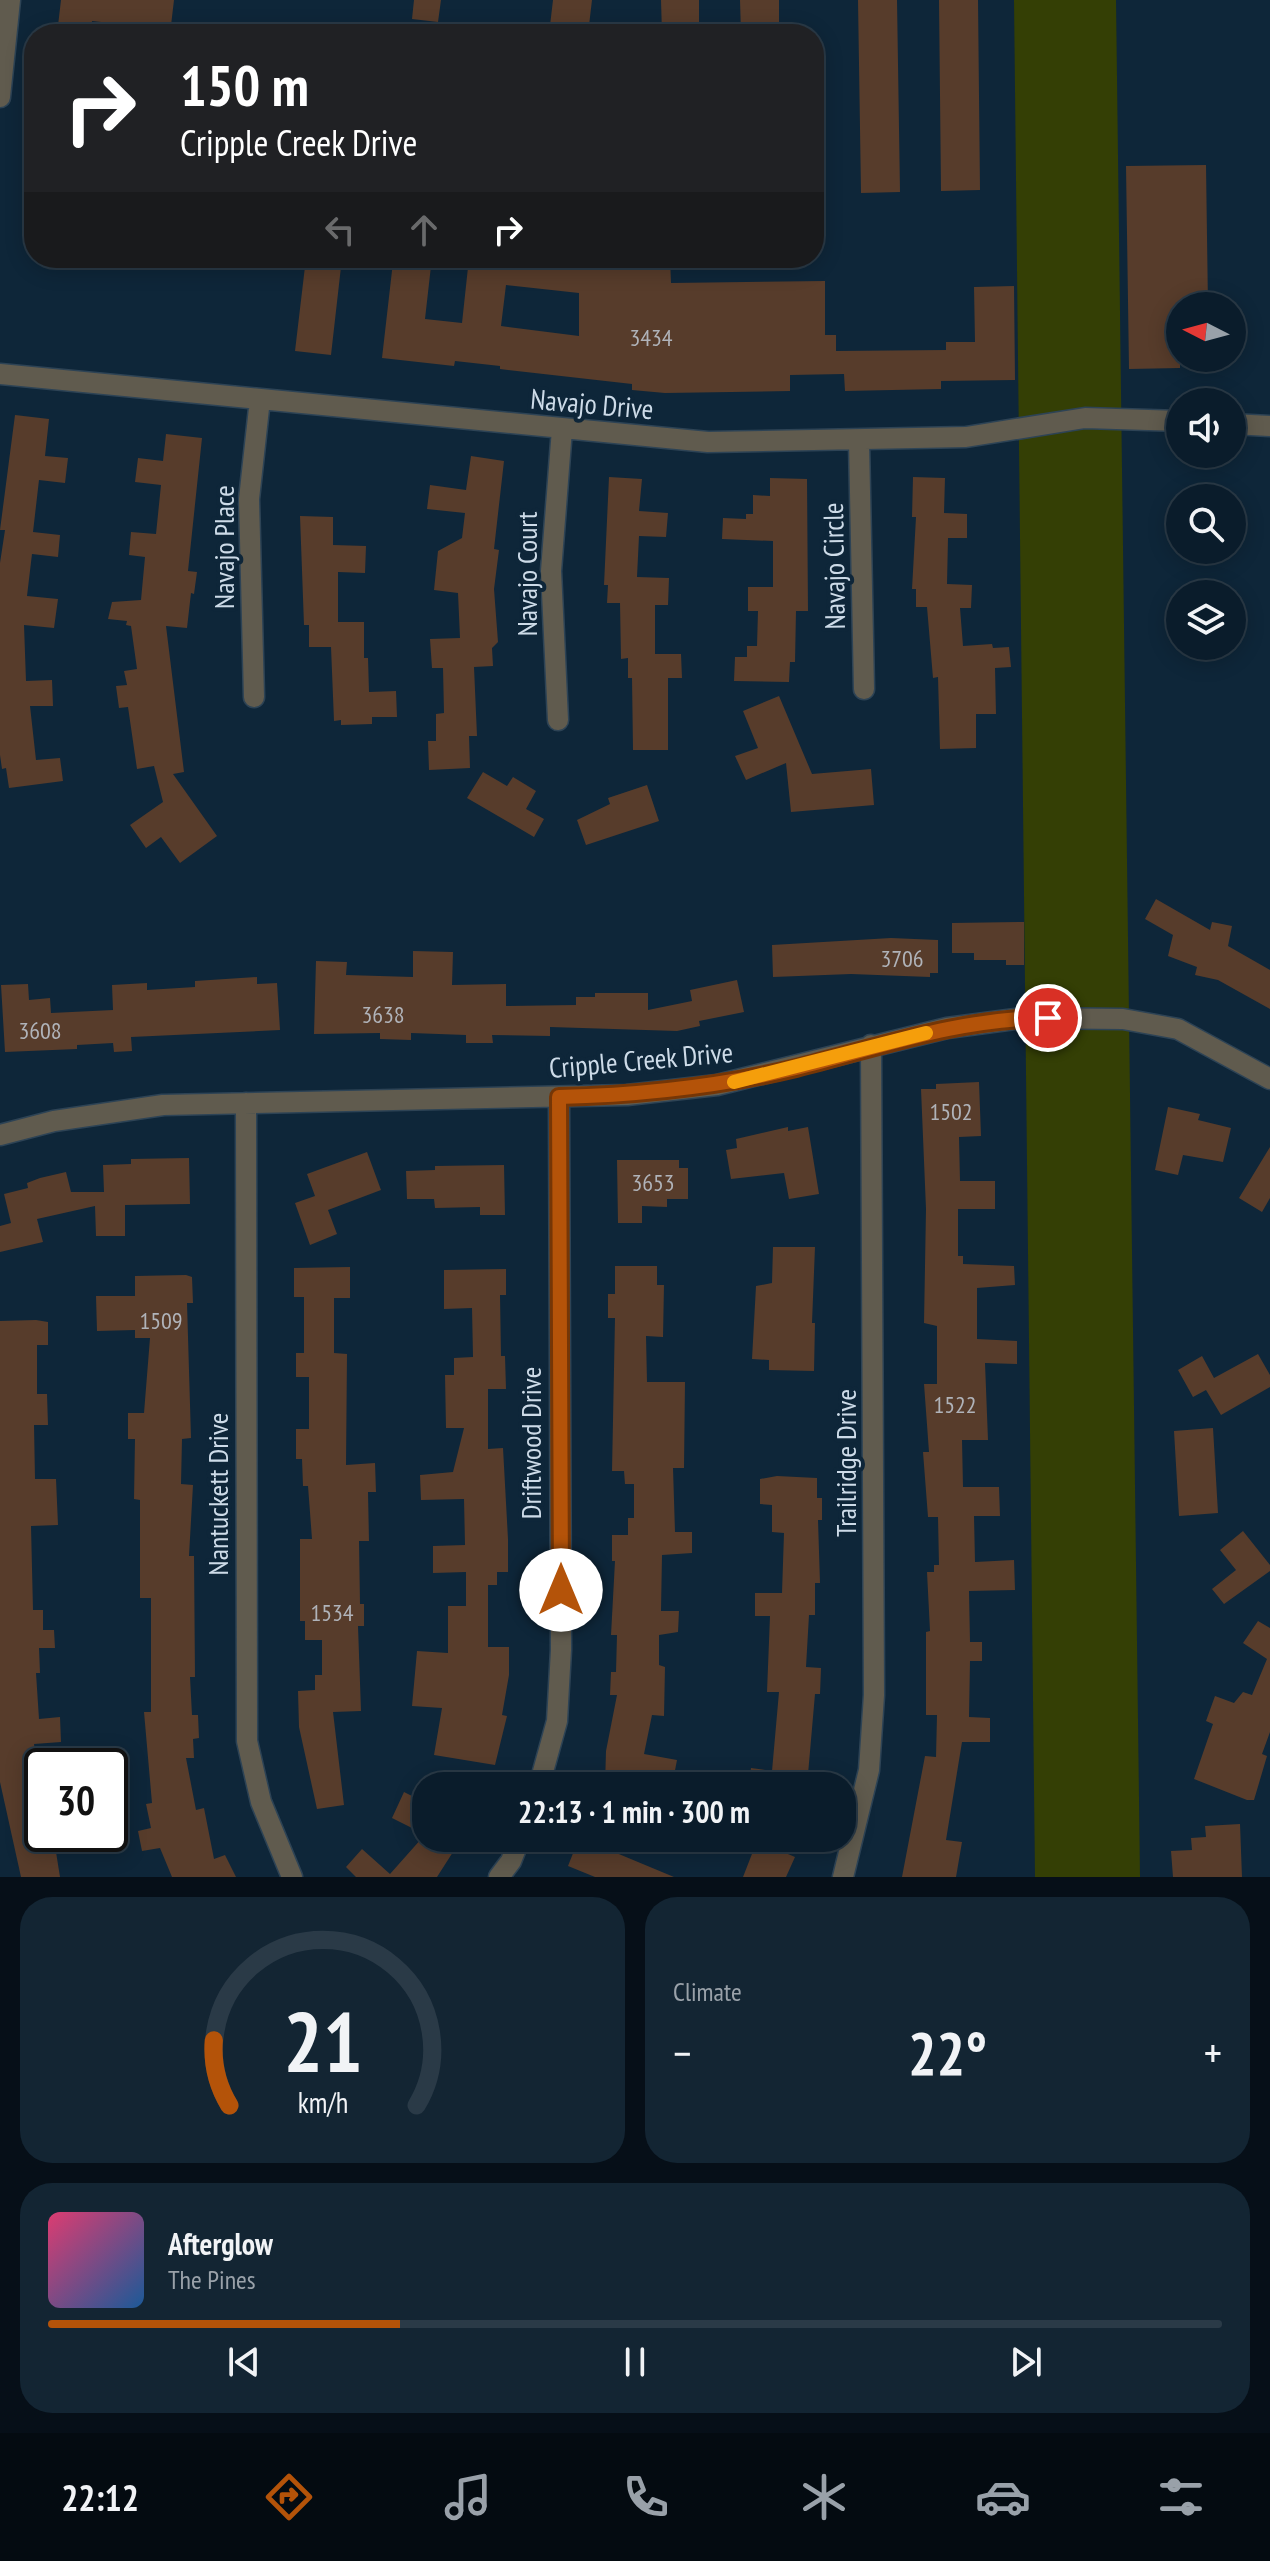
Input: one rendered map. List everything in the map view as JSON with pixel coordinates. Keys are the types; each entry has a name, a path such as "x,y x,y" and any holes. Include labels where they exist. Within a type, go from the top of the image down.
{"street":[{"path":"0,97 10,0"},
{"name":"Navajo Drive","path":"0,374 708,442 859,442 966,437 1085,418 1166,421"},
{"name":"Navajo Place","path":"254,697 249,499 260,399"},
{"path":"1246,425 1270,426"},
{"name":"Navajo Court","path":"558,720 551,571 562,429"},
{"name":"Navajo Circle","path":"859,442 864,689"},
{"name":"Cripple Creek Drive","path":"0,1135 108,1111 163,1105 627,1095 717,1085 947,1028 1023,1018 1123,1019 1178,1029 1270,1079"},
{"name":"Trailridge Drive","path":"843,1877 869,1770 874,1695 871,1045"},
{"name":"Driftwood Drive","path":"543,1772 557,1721 561,1650 559,1097"},
{"name":"Nantuckett Drive","path":"246,1103 247,1741 261,1802 292,1877"},
{"path":"499,1877 515,1852"}],"green space":[{"path":"1014,0 1116,0 1140,1877 1035,1877"}],"building":[{"path":"61,0 174,0 171,24 92,21 92,24 58,24"},
{"path":"414,0 441,0 438,22 412,19"},
{"path":"553,0 592,0 589,24 550,24"},
{"path":"661,0 699,0 699,24 662,24"},
{"path":"740,0 779,0 779,24 741,24"},
{"path":"858,0 897,0 900,192 861,193"},
{"path":"939,0 978,0 980,190 941,191"},
{"path":"1206,165 1208,292 1166,292 1166,368 1129,369 1126,166"},
{"path":"305,268 341,268 331,355 295,351"},
{"path":"392,268 431,268 425,319 462,323 468,268 670,268 671,283 825,281 825,335 836,335 836,351 946,350 946,342 975,342 974,287 1014,286 1015,380 941,381 941,389 845,391 844,374 790,375 790,391 665,393 632,390 632,384 500,369 500,366 455,361 454,366 382,358","holes":["506,285 579,293 579,336 501,326"]},
{"path":"15,415 49,419 45,456 68,458 65,483 39,480 33,532 60,535 58,557 32,554 27,596 58,599 54,628 24,625 26,681 52,680 53,706 30,706 36,760 60,758 63,781 9,788 0,755 0,563 5,530 0,530"},
{"path":"166,434 202,438 188,571 197,572 194,594 191,593 187,628 166,626 184,772 173,774 217,836 180,863 161,837 146,848 130,825 163,802 154,766 137,769 128,707 119,708 116,686 127,685 124,671 137,669 131,626 126,625 127,621 108,619 112,602 141,600 145,557 129,555 131,532 156,534 161,485 135,482 138,458 163,461"},
{"path":"471,456 504,461 494,549 499,550 494,589 498,642 492,648 493,666 474,667 477,736 469,736 470,768 429,770 428,741 436,741 436,714 444,713 443,668 432,668 430,639 460,638 458,593 434,590 438,551 462,538 465,513 427,509 430,485 466,490"},
{"path":"609,477 642,479 639,511 668,513 666,537 639,536 637,577 669,578 668,605 655,605 655,654 681,654 682,678 668,678 668,750 633,750 632,678 628,678 628,658 621,659 620,603 607,603 608,585 604,585"},
{"path":"913,477 945,478 944,513 967,514 967,538 948,538 947,584 972,585 971,608 960,608 963,646 992,644 993,648 1009,647 1011,667 995,668 996,714 976,714 976,748 940,749 938,677 933,678 927,607 916,607 916,589 912,589 916,517 912,517"},
{"path":"770,478 807,479 808,611 796,611 795,662 790,662 789,682 734,681 735,657 747,657 747,646 757,646 758,611 748,611 748,587 773,587 773,541 722,539 723,518 746,519 746,514 753,514 753,495 770,496"},
{"path":"300,516 333,517 333,545 366,546 365,573 338,572 338,622 364,622 364,658 368,658 369,692 396,691 397,717 372,717 372,724 341,725 341,720 334,721 331,647 309,647 309,625 304,625"},
{"path":"779,696 812,774 871,769 874,805 791,812 786,763 746,780 735,756 758,748 743,711"},
{"path":"483,772 507,786 513,777 536,791 526,809 544,819 534,837 467,798"},
{"path":"647,785 659,821 586,845 577,820 610,804 608,798"},
{"path":"1156,899 1210,930 1212,922 1232,926 1228,946 1270,970 1270,1009 1218,980 1195,975 1197,967 1168,956 1173,935 1145,919"},
{"path":"1024,922 1024,965 1006,965 1006,960 974,960 974,953 952,953 952,923"},
{"path":"891,938 938,940 938,973 930,973 930,977 851,974 773,977 772,945"},
{"path":"413,951 453,952 452,985 506,984 506,1006 576,1005 576,997 595,997 595,993 648,993 648,1010 692,1001 690,990 737,980 744,1012 699,1021 700,1026 677,1031 550,1027 550,1036 492,1035 493,1043 466,1043 466,1035 411,1033 411,1040 380,1039 380,1033 314,1034 316,961 347,962 346,975 413,977"},
{"path":"257,977 257,984 277,983 280,1030 131,1037 132,1051 114,1052 113,1043 77,1045 77,1049 5,1052 1,985 28,984 29,1000 50,998 51,1013 113,1010 112,985 147,983 147,990 195,987 195,981"},
{"path":"979,1082 981,1136 959,1137 960,1181 995,1181 995,1209 958,1209 958,1256 963,1256 963,1264 1014,1266 1015,1285 977,1288 977,1339 1017,1341 1017,1364 985,1363 988,1440 962,1440 963,1487 999,1487 1000,1516 974,1516 975,1562 1014,1560 1015,1590 969,1591 970,1642 982,1642 982,1661 970,1661 969,1717 990,1718 990,1742 962,1742 946,1840 962,1842 956,1877 902,1877 925,1756 936,1757 937,1715 926,1715 926,1632 930,1631 927,1572 934,1572 934,1565 939,1565 938,1517 928,1517 923,1452 929,1452 924,1384 937,1384 937,1326 924,1323 926,1209 921,1089 936,1089 936,1084"},
{"path":"1168,1107 1200,1114 1198,1120 1231,1128 1223,1162 1183,1155 1178,1175 1155,1170"},
{"path":"788,1127 788,1131 808,1127 819,1194 789,1199 784,1173 731,1179 726,1150 737,1148 736,1139"},
{"path":"1270,1147 1270,1198 1262,1212 1239,1198"},
{"path":"367,1152 381,1190 328,1210 337,1234 310,1245 295,1203 315,1196 307,1174"},
{"path":"189,1158 190,1204 125,1205 125,1236 96,1236 95,1206 37,1219 43,1242 0,1252 0,1226 11,1223 4,1194 28,1188 27,1183 40,1178 66,1172 71,1192 104,1192 103,1165 131,1164 131,1159"},
{"path":"617,1160 679,1160 679,1168 688,1168 688,1199 667,1199 667,1207 642,1206 642,1223 618,1223"},
{"path":"504,1165 505,1215 480,1215 480,1207 435,1208 434,1199 407,1199 406,1171 435,1170 435,1166"},
{"path":"773,1247 815,1247 814,1371 769,1370 769,1360 752,1359 756,1286 772,1283"},
{"path":"615,1266 657,1266 657,1285 664,1285 663,1337 646,1336 647,1382 685,1382 684,1468 673,1468 675,1532 692,1532 692,1553 662,1555 661,1611 679,1611 678,1632 659,1635 659,1665 665,1667 664,1716 652,1715 644,1754 677,1760 675,1772 605,1772 606,1751 617,1695 610,1695 611,1672 616,1672 617,1635 611,1635 615,1561 612,1561 612,1535 628,1535 628,1518 634,1518 634,1484 625,1484 624,1471 612,1471 615,1318 608,1318 608,1294 615,1294"},
{"path":"350,1267 350,1298 334,1298 334,1353 347,1354 346,1465 375,1463 376,1492 368,1492 369,1541 359,1541 360,1604 364,1604 364,1626 358,1626 361,1711 333,1712 344,1805 317,1809 299,1727 298,1691 315,1690 315,1675 322,1675 322,1640 305,1640 305,1621 300,1621 300,1539 312,1539 308,1486 303,1486 302,1459 296,1459 296,1429 309,1429 309,1377 296,1377 296,1353 304,1353 304,1297 294,1297 294,1268"},
{"path":"506,1269 506,1295 500,1295 501,1356 505,1356 506,1389 488,1389 488,1449 503,1448 508,1539 508,1572 497,1572 497,1585 488,1585 488,1647 509,1647 509,1675 502,1715 507,1716 495,1765 434,1755 442,1708 412,1706 417,1651 448,1653 448,1606 466,1606 466,1572 433,1573 433,1546 465,1545 464,1499 421,1500 420,1475 453,1472 464,1428 446,1428 445,1375 454,1375 454,1358 473,1357 472,1308 444,1309 444,1270"},
{"path":"135,1276 192,1277 193,1303 187,1303 191,1438 182,1439 181,1484 193,1485 189,1556 194,1556 195,1677 190,1677 192,1715 198,1715 199,1738 193,1739 194,1758 186,1758 196,1810 204,1808 214,1859 225,1855 236,1877 172,1877 160,1848 142,1851 138,1831 151,1828 146,1804 152,1803 144,1712 151,1712 151,1598 140,1598 140,1500 134,1499 135,1439 128,1439 128,1413 144,1413 150,1338 135,1338 135,1330 97,1331 96,1296 135,1296"},
{"path":"0,1321 48,1322 48,1345 37,1345 37,1394 47,1394 48,1425 34,1425 35,1479 56,1479 58,1525 31,1526 33,1610 43,1610 43,1630 54,1630 55,1648 39,1648 40,1673 36,1673 39,1719 60,1717 61,1742 24,1748 24,1852 56,1852 60,1877 21,1877 0,1782"},
{"path":"1258,1354 1270,1375 1270,1387 1221,1415 1206,1390 1193,1397 1178,1370 1202,1356 1214,1378"},
{"path":"1213,1428 1218,1513 1179,1516 1174,1431"},
{"path":"777,1476 817,1478 817,1498 822,1498 822,1520 818,1520 820,1583 815,1583 815,1615 809,1615 806,1667 821,1668 820,1694 815,1694 808,1772 750,1772 751,1768 772,1771 779,1692 767,1692 770,1616 755,1616 755,1593 782,1593 784,1533 772,1532 772,1505 760,1504 760,1479"},
{"path":"1243,1531 1270,1565 1270,1571 1224,1604 1212,1589 1236,1570 1220,1550"},
{"path":"1258,1621 1270,1628 1270,1732 1262,1754 1267,1756 1254,1800 1247,1800 1194,1779 1213,1724 1206,1721 1215,1696 1234,1703 1243,1692 1252,1695 1267,1659 1243,1643"},
{"path":"404,1792 412,1796 412,1828 392,1818"},
{"path":"1240,1824 1242,1877 1173,1877 1171,1851 1192,1850 1191,1838 1206,1837 1205,1826"},
{"path":"362,1849 390,1874 412,1849 412,1852 453,1852 437,1877 356,1877 346,1867"},
{"path":"574,1852 614,1852 674,1877 595,1877 568,1866"},
{"path":"753,1852 783,1852 795,1857 786,1877 743,1877"}],"slow traffic":[{"path":"734,1082 926,1033"}],"route":[{"path":"561,1590 559,1097 627,1095 717,1085 947,1028 1023,1018 1048,1018"}]}
